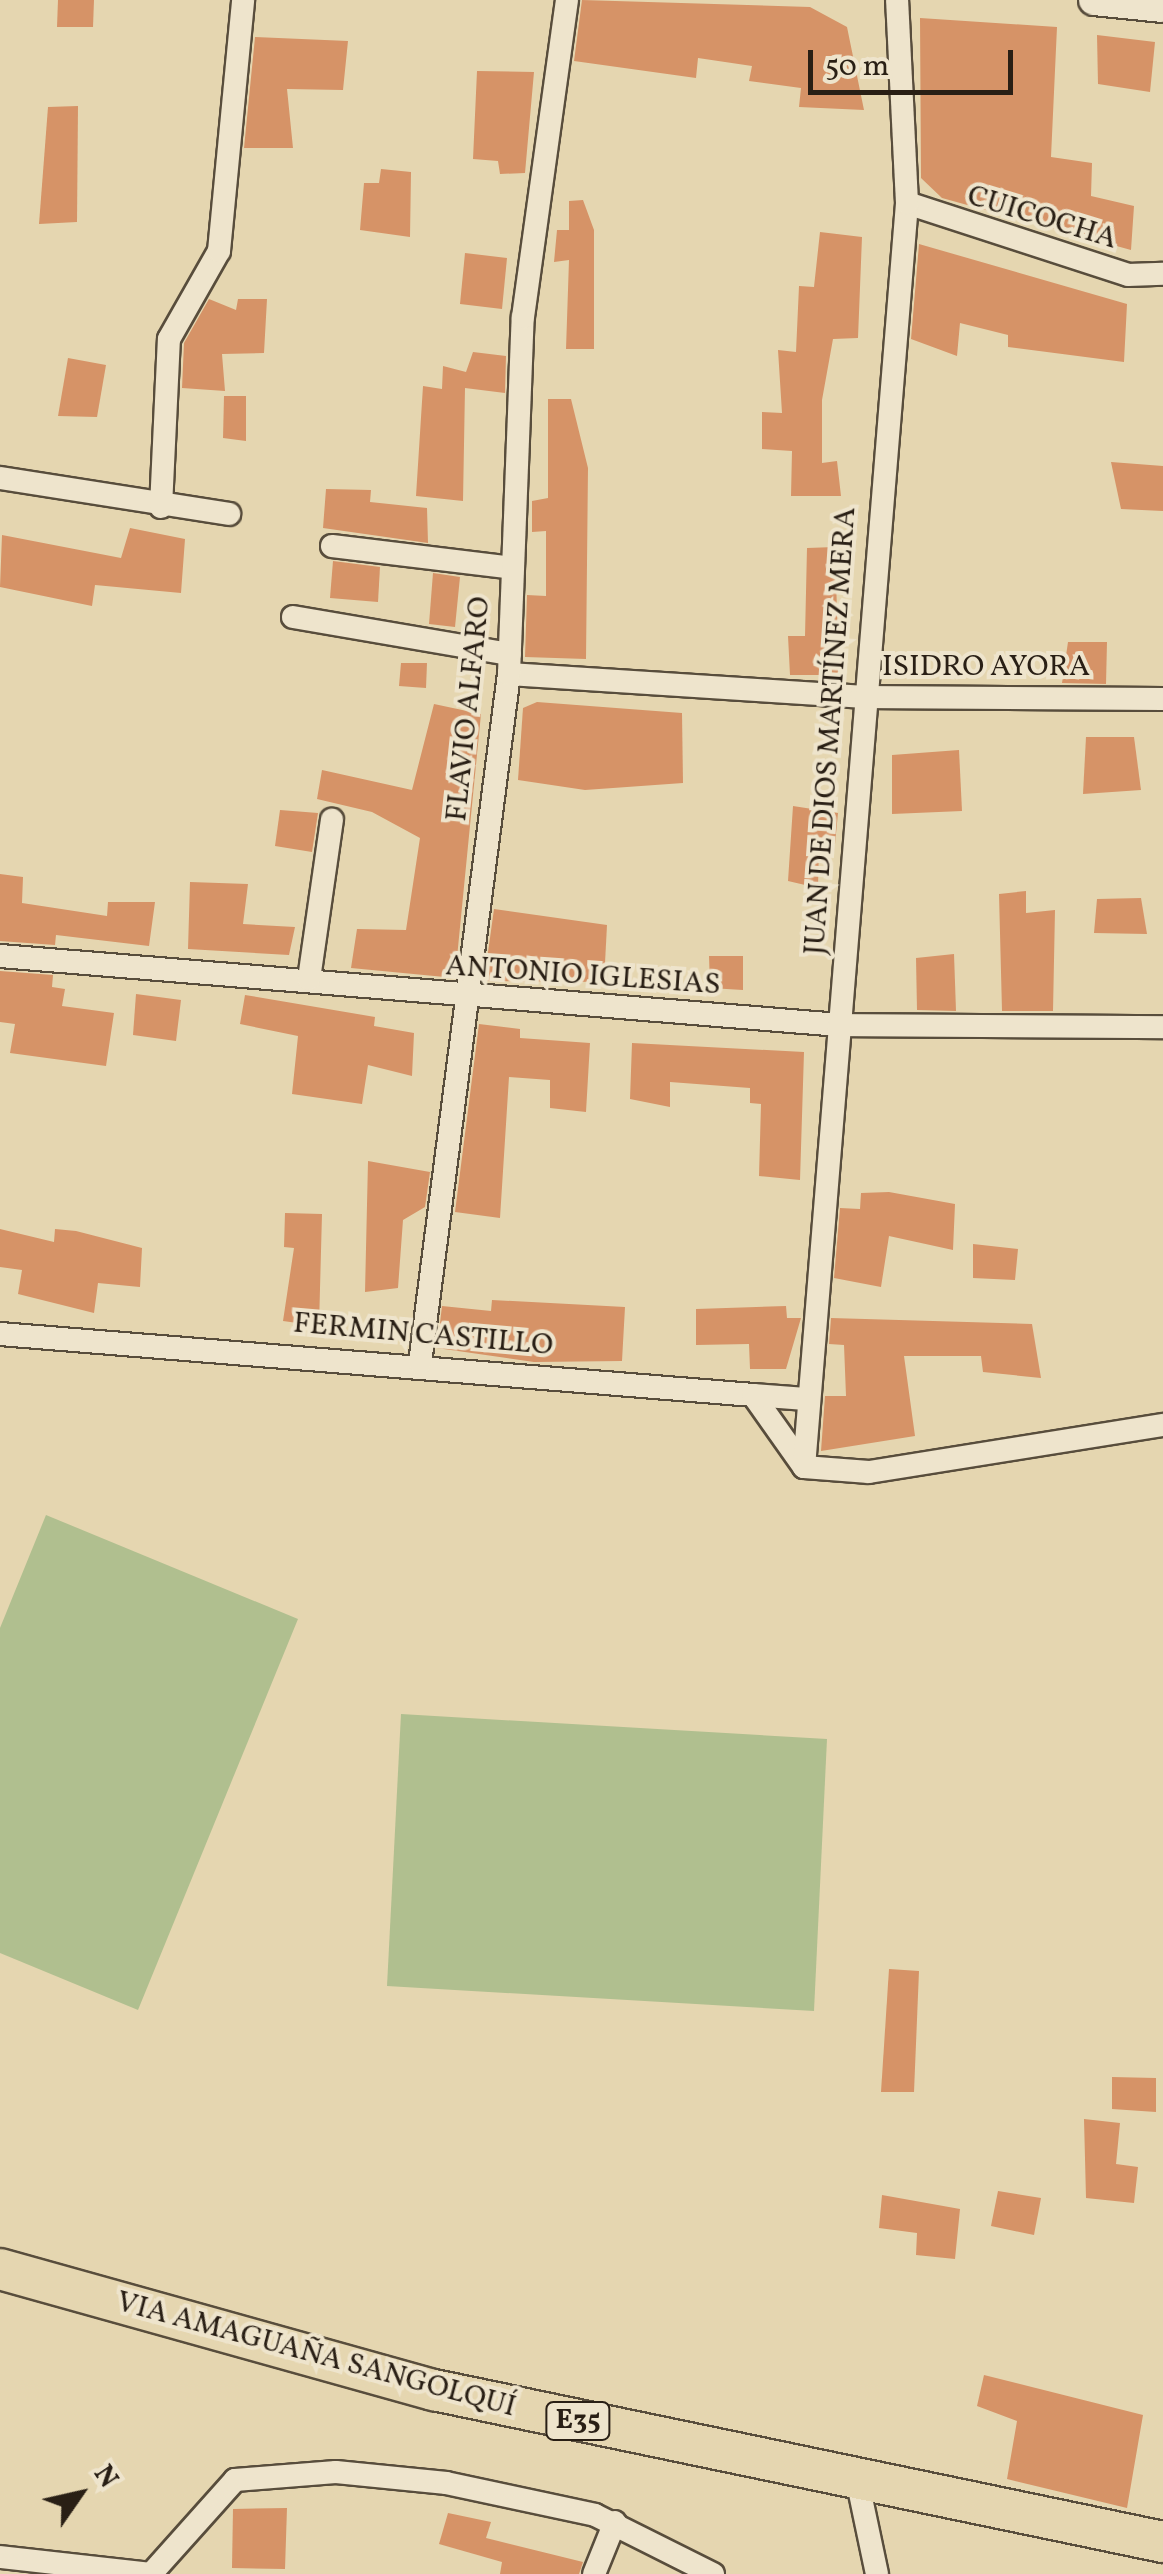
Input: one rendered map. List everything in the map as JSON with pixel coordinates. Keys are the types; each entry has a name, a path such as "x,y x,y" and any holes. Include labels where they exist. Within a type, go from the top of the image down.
{"highway":[{"name":"VIA AMAGUAÑA SANGOLQUÍ","path":"0,2269 434,2390 1163,2542"}],"street":[{"path":"161,507 169,339 219,252 243,0"},
{"name":"FLAVIO ALFARO","path":"420,1364 462,998 510,664 522,318 567,0"},
{"name":"JUAN DE DIOS MARTÍNEZ MERA","path":"804,1466 861,696 907,203 896,0"},
{"path":"1094,0 1163,7"},
{"name":"CUICOCHA","path":"907,203 1128,275 1163,274"},
{"path":"0,478 161,507 230,514"},
{"path":"332,546 513,568"},
{"name":"ISIDRO AYORA","path":"293,617 510,664 861,696 1163,699"},
{"path":"309,979 332,820"},
{"name":"ANTONIO IGLESIAS","path":"0,956 309,979 462,998 839,1025 1163,1027"},
{"name":"FERMIN CASTILLO","path":"0,1334 420,1364 806,1399"},
{"path":"753,1395 804,1466 869,1472 1163,1425"},
{"path":"0,2556 152,2574 234,2480 336,2472 446,2483 616,2522 713,2574"},
{"path":"858,2479 878,2574"},
{"path":"594,2574 616,2522"}],"green space":[{"path":"46,1515 298,1619 138,2010 0,1953 0,1628"},
{"path":"401,1714 827,1739 814,2011 387,1986"}],"building":[{"path":"58,0 94,0 93,27 57,27"},
{"path":"582,0 810,7 847,27 864,110 799,107 801,88 749,81 752,66 698,58 696,78 574,61"},
{"path":"920,18 1057,27 1051,157 1092,163 1091,196 1134,206 1131,250 942,198 921,178"},
{"path":"1097,35 1155,42 1150,92 1098,84"},
{"path":"255,37 348,41 343,90 287,89 293,148 244,148"},
{"path":"477,71 534,72 525,173 500,174 498,161 473,159"},
{"path":"78,106 77,222 39,224 48,107"},
{"path":"381,169 411,172 410,237 360,230 364,183 379,183"},
{"path":"583,200 594,230 594,349 566,349 569,260 554,262 557,230 569,230 569,201"},
{"path":"820,232 862,237 858,338 833,339 822,400 822,463 837,461 841,496 791,496 792,451 762,449 762,412 782,413 778,350 796,352 799,286 814,287"},
{"path":"919,244 1127,304 1124,362 1008,347 1008,335 960,323 957,356 911,339"},
{"path":"465,253 507,258 502,309 460,304"},
{"path":"209,299 236,310 238,299 267,299 264,353 222,354 225,391 182,388 184,343"},
{"path":"473,352 506,356 505,393 465,388 463,501 416,496 423,386 442,389 443,366 466,372"},
{"path":"68,358 106,365 97,417 58,416"},
{"path":"224,396 246,396 246,441 223,438"},
{"path":"548,399 571,399 588,468 586,659 525,657 527,595 546,596 546,531 532,532 532,501 548,498"},
{"path":"1111,462 1163,466 1163,511 1121,509"},
{"path":"326,489 371,490 370,502 427,508 428,543 323,528"},
{"path":"130,528 185,539 181,593 95,585 92,606 0,587 2,535 121,558"},
{"path":"835,547 839,675 790,675 788,636 805,636 807,548"},
{"path":"333,561 380,567 378,602 330,598"},
{"path":"433,573 460,577 455,627 429,624"},
{"path":"1068,642 1107,642 1106,684 1062,683"},
{"path":"401,663 427,663 426,688 399,686"},
{"path":"537,702 682,713 683,783 585,790 518,780 523,708"},
{"path":"434,704 481,714 455,978 351,968 357,929 406,930 420,838 372,812 317,799 322,770 412,790"},
{"path":"1086,737 1134,737 1141,790 1083,794"},
{"path":"959,750 962,811 892,814 892,755"},
{"path":"793,806 838,813 835,844 819,844 818,888 788,881"},
{"path":"280,810 318,813 312,852 275,846"},
{"path":"0,874 23,877 22,903 107,916 108,902 155,902 149,946 56,935 55,945 0,941"},
{"path":"190,882 248,884 243,924 295,927 289,955 188,949"},
{"path":"1026,891 1026,913 1055,910 1053,1011 1002,1011 999,894"},
{"path":"1141,898 1147,934 1094,933 1097,899"},
{"path":"494,909 607,925 604,982 484,981"},
{"path":"954,954 956,1011 917,1010 916,958"},
{"path":"709,956 743,956 743,990 710,988"},
{"path":"0,971 53,975 52,987 65,989 62,1006 114,1013 106,1066 10,1053 15,1024 0,1022"},
{"path":"136,994 181,1000 176,1041 133,1035"},
{"path":"245,995 375,1017 374,1026 414,1033 412,1076 368,1065 362,1104 292,1094 298,1036 240,1024"},
{"path":"479,1024 520,1029 520,1038 590,1043 586,1112 550,1108 550,1080 509,1077 500,1218 455,1212"},
{"path":"632,1043 804,1052 800,1180 759,1176 761,1104 750,1103 750,1088 670,1082 670,1107 630,1099"},
{"path":"368,1161 430,1172 425,1207 403,1220 398,1288 365,1292"},
{"path":"889,1192 955,1204 953,1250 889,1236 881,1287 834,1278 840,1208 860,1209 861,1193"},
{"path":"285,1213 322,1214 319,1326 283,1321 294,1248 284,1247"},
{"path":"0,1229 54,1242 55,1229 76,1231 142,1248 140,1287 98,1283 94,1313 18,1294 22,1270 0,1267"},
{"path":"973,1244 1018,1249 1015,1280 973,1278"},
{"path":"492,1300 625,1307 622,1361 534,1362 437,1348 442,1306 491,1311"},
{"path":"786,1306 787,1318 801,1318 786,1369 750,1369 749,1344 696,1345 696,1309"},
{"path":"831,1318 1032,1324 1041,1378 983,1372 981,1356 904,1356 915,1436 821,1451 825,1396 846,1396 844,1345 829,1344"},
{"path":"889,1969 919,1971 914,2092 881,2092"},
{"path":"1112,2077 1156,2078 1156,2112 1112,2109"},
{"path":"1084,2119 1120,2123 1116,2164 1138,2167 1134,2203 1086,2198"},
{"path":"998,2191 1041,2198 1034,2235 991,2226"},
{"path":"882,2195 960,2209 955,2259 916,2255 917,2233 879,2228"},
{"path":"984,2375 1143,2415 1127,2508 1007,2479 1017,2421 977,2406"},
{"path":"287,2508 285,2569 232,2568 233,2509"},
{"path":"448,2513 491,2522 486,2538 583,2562 579,2574 500,2574 502,2562 439,2544"}]}
